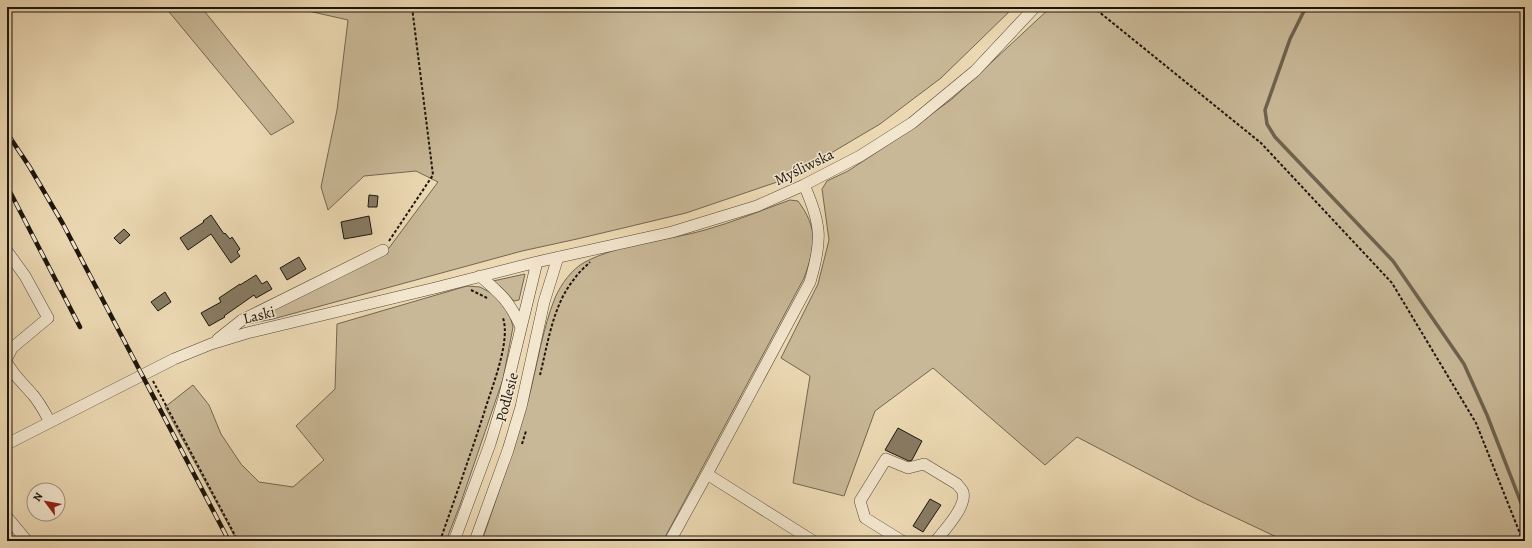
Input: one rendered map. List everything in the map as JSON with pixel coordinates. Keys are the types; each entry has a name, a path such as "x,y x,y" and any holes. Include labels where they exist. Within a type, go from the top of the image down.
{"street":[{"name":"Myśliwska","path":"536,262 604,248 706,222 757,206 804,185 860,156 912,123 975,71 1035,7"},
{"path":"670,541 810,282 816,262 819,241 818,221 814,206 804,185"},
{"path":"211,344 242,320 383,250"},
{"path":"7,251 25,276 48,318 12,348 7,358"},
{"name":"Podlesie","path":"475,541 508,450 521,407 544,302 558,257"},
{"name":"Podlesie","path":"454,541 490,444 504,398 536,262"},
{"name":"Laski","path":"7,444 174,359 211,344 247,333 453,284 536,262"},
{"path":"480,276 500,293 510,305 521,327"},
{"path":"527,299 534,295 538,296 544,302"},
{"path":"7,363 15,377 34,396 50,422"},
{"path":"902,541 865,518 860,501 886,459 908,468 924,464 957,484 961,489 963,494 962,504 959,511 936,541"},
{"path":"707,474 813,541"},
{"path":"7,517 27,541"}],"path":[{"path":"383,250 433,175 412,7"},
{"path":"1093,7 1261,143 1392,283 1476,423 1523,541"},
{"path":"539,379 557,310 567,289 575,278 604,248"},
{"path":"453,284 489,299"},
{"path":"440,541 467,465 501,358 505,330 502,315"},
{"path":"148,373 238,541"},
{"path":"522,446 528,424"}],"shaded area":[{"path":"165,7 201,7 294,122 271,135"},
{"path":"307,7 1014,7 941,78 880,124 789,178 686,213 522,251 273,319 241,325 386,252 438,182 416,171 364,176 328,210 321,187 337,110 348,20 304,10"},
{"path":"1051,7 1525,7 1525,541 1285,541 1198,500 1077,437 1045,465 933,368 875,411 844,496 793,483 810,376 781,358 818,284 829,240 822,189 827,181 848,171 903,135 952,99"},
{"path":"790,200 798,201 805,211 812,230 813,239 811,257 804,278 663,541 482,541 524,415 551,309 560,287 567,277 580,265 599,256 629,246 705,230 737,220"},
{"path":"525,274 519,300 514,301 501,287 492,282 493,281"},
{"path":"467,286 480,287 493,294 509,312 513,327 503,379 460,505 446,541 237,541 165,407 193,385 209,405 221,434 241,464 259,482 293,487 324,460 296,426 335,389 337,324"}],"building":[{"path":"369,195 378,196 377,207 368,207"},
{"path":"211,215 224,234 225,233 230,239 232,237 240,249 237,252 240,256 231,263 211,234 188,250 180,238 204,222 203,221"},
{"path":"369,216 372,234 344,239 341,222"},
{"path":"124,229 130,235 120,244 114,238"},
{"path":"299,257 306,269 287,280 280,268"},
{"path":"256,275 262,284 267,281 272,289 256,298 254,295 224,316 225,317 209,326 201,313 221,302 219,298"},
{"path":"165,292 171,302 158,311 151,302"},
{"path":"898,428 922,441 912,460 909,461 885,450"},
{"path":"930,499 941,505 923,532 913,526"}],"waterway":[{"path":"1306,7 1290,39 1265,110 1267,124 1275,137 1393,261 1464,364 1487,415 1525,513"}],"railway":[{"path":"7,133 29,166 63,224 229,541"},
{"path":"7,186 80,327"}]}
